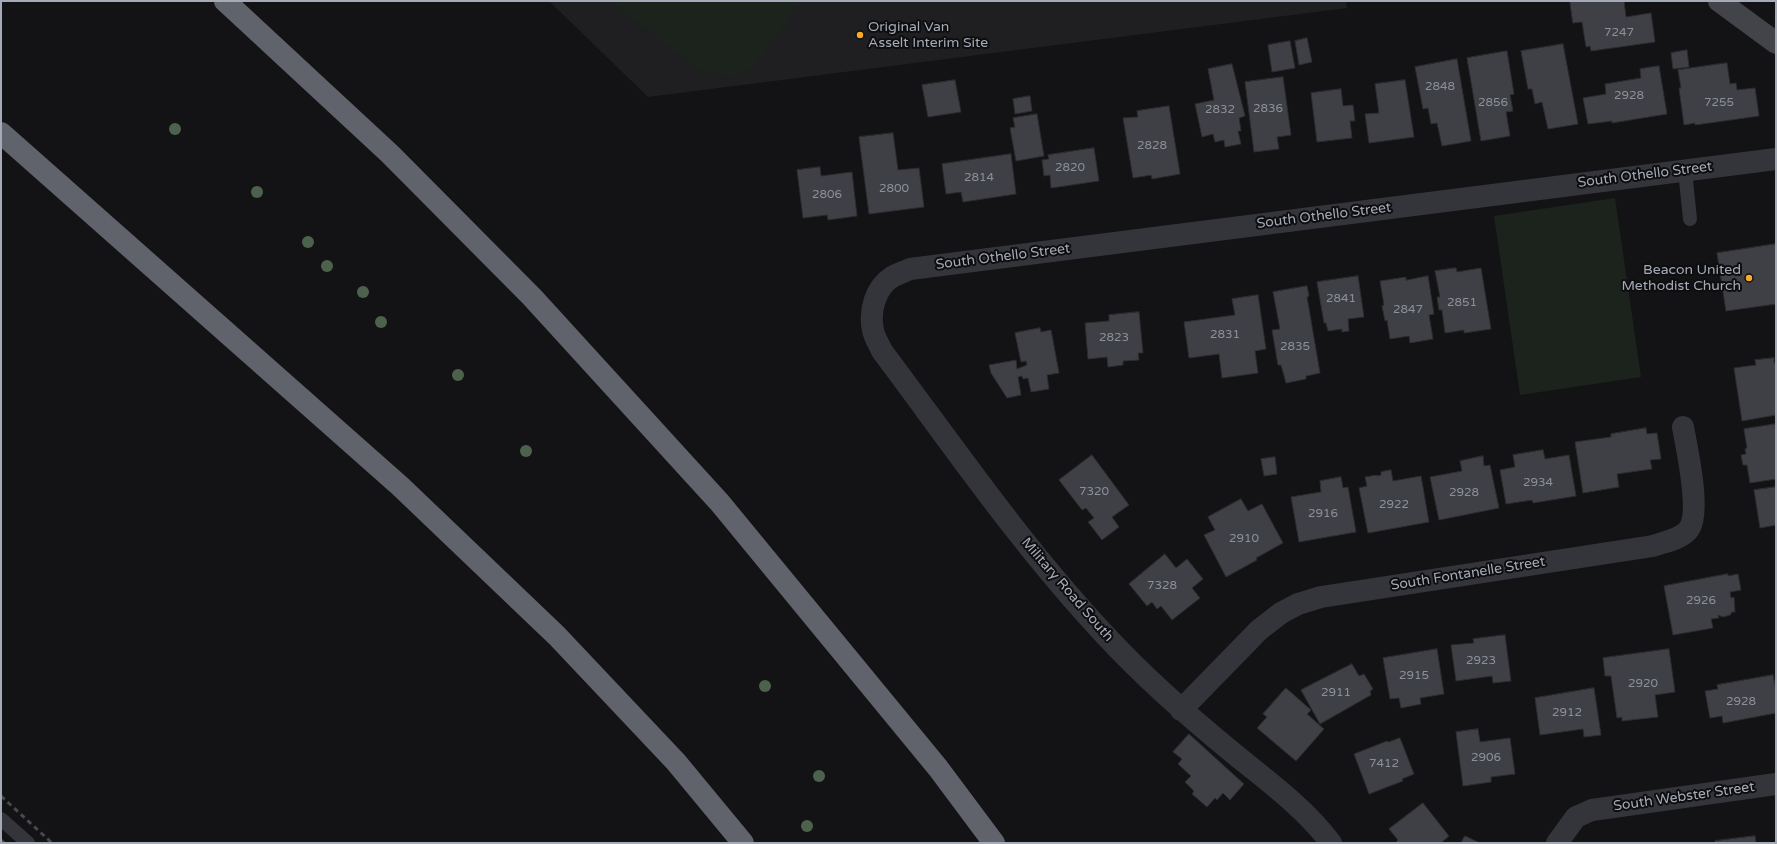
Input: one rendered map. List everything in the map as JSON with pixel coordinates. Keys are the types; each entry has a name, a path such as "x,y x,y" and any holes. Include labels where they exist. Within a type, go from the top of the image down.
{"highway":[{"path":"225,1 390,154 538,302 720,503 938,768 994,843"},
{"path":"1,133 400,486 558,636 676,762 742,843"}],"main road":[{"path":"1719,1 1776,43"}],"street":[{"name":"South Othello Street","path":"879,290 892,277 910,269 1776,159"},
{"name":"Military Road South","path":"879,290 873,303 871,319 873,332 882,351 1033,553 1106,636 1181,710 1292,801 1318,825 1331,843"},
{"name":"South Fontanelle Street","path":"1181,710 1260,630 1281,613 1298,604 1321,597 1653,546 1676,538 1689,529 1694,515 1694,499 1683,427"},
{"name":"South Webster Street","path":"1557,843 1576,817 1592,810 1776,784"}],"lane":[{"path":"1685,170 1690,219"},
{"path":"1,819 28,843"}],"shaded area":[{"name":"Original Van Asselt Interim Site","path":"549,1 1346,1 1347,8 648,97"},
{"path":"609,1 802,1 752,68 733,76 703,72"},
{"path":"1615,198 1641,377 1520,395 1494,216"}],"building":[{"path":"1570,1 1624,1 1626,17 1651,13 1655,42 1591,51 1590,46 1586,47 1582,22 1573,23"},
{"path":"1307,38 1312,62 1299,65 1295,41"},
{"path":"1290,41 1295,68 1272,72 1268,45"},
{"path":"1563,44 1578,124 1548,129 1542,102 1535,104 1532,89 1528,89 1521,51"},
{"path":"1687,50 1689,67 1673,69 1671,53"},
{"path":"1507,51 1514,94 1510,95 1513,111 1506,112 1510,136 1481,141 1467,58"},
{"path":"1457,59 1471,141 1442,146 1437,123 1431,124 1428,108 1423,109 1415,67"},
{"path":"1727,63 1730,84 1736,83 1737,90 1755,88 1759,116 1695,125 1695,123 1684,125 1678,70"},
{"path":"1232,64 1245,116 1239,118 1241,131 1238,131 1241,144 1225,147 1224,140 1215,142 1213,134 1202,137 1195,104 1214,100 1208,69"},
{"path":"1659,66 1667,114 1612,123 1612,121 1588,124 1583,98 1606,94 1605,84 1641,78 1640,69"},
{"path":"1283,77 1291,135 1277,137 1279,149 1254,152 1245,82"},
{"path":"955,80 961,112 928,117 922,85"},
{"path":"1405,80 1414,137 1369,143 1365,114 1379,113 1375,84"},
{"path":"1341,89 1343,106 1353,105 1355,121 1350,121 1352,138 1317,142 1311,93"},
{"path":"1030,96 1032,111 1015,114 1013,99"},
{"path":"1169,106 1180,174 1152,179 1151,175 1133,178 1123,118 1138,117 1137,111"},
{"path":"1037,114 1044,156 1016,161 1010,128 1015,127 1013,118"},
{"path":"893,133 898,170 919,168 924,207 869,214 859,137"},
{"path":"1094,148 1099,181 1051,188 1050,175 1044,176 1042,160 1049,159 1048,155"},
{"path":"1011,154 1016,194 963,202 961,192 946,194 942,164"},
{"path":"820,167 821,176 852,172 857,216 828,220 827,215 803,218 797,170"},
{"name":"Beacon United Methodist Church","path":"1776,244 1776,304 1726,311 1717,253"},
{"path":"1456,268 1457,272 1481,268 1491,329 1464,333 1464,330 1445,333 1442,310 1439,310 1437,297 1440,297 1435,271"},
{"path":"1358,276 1364,317 1348,319 1349,331 1342,332 1342,329 1328,331 1326,323 1324,323 1317,282"},
{"path":"1428,276 1434,314 1429,315 1433,339 1410,343 1409,336 1390,339 1387,320 1385,321 1382,306 1384,305 1380,281 1406,277 1406,280"},
{"path":"1307,286 1309,296 1307,297 1320,373 1306,376 1306,379 1286,383 1281,365 1278,365 1272,330 1280,329 1273,292"},
{"path":"1258,295 1266,349 1255,351 1258,373 1222,378 1219,354 1189,358 1184,322 1235,315 1232,299"},
{"path":"1139,312 1143,353 1138,353 1139,360 1123,361 1123,365 1108,367 1107,357 1088,359 1085,323 1109,321 1109,315"},
{"path":"1040,328 1041,332 1051,330 1059,373 1047,375 1049,389 1031,392 1028,378 1023,379 1022,376 1018,377 1021,395 1007,398 991,373 989,365 1016,360 1017,369 1027,365 1026,361 1021,362 1015,333"},
{"path":"1774,358 1774,363 1776,363 1776,415 1742,421 1734,368 1756,365 1755,360"},
{"path":"1776,424 1776,479 1750,483 1747,465 1743,465 1741,455 1746,454 1745,449 1747,448 1744,429"},
{"path":"1646,428 1647,434 1657,433 1661,459 1650,460 1652,469 1617,474 1619,487 1583,493 1575,442 1611,437 1611,434"},
{"path":"1543,450 1545,459 1569,455 1576,496 1533,503 1532,500 1506,504 1500,470 1515,467 1513,455"},
{"path":"1092,455 1129,505 1112,517 1119,527 1102,540 1088,522 1094,518 1086,508 1082,510 1059,480"},
{"path":"1483,456 1484,466 1490,465 1499,508 1439,520 1430,477 1462,471 1460,461"},
{"path":"1275,457 1277,474 1264,476 1261,459"},
{"path":"1391,470 1393,481 1421,476 1429,522 1368,533 1359,488 1367,486 1365,477 1381,475 1381,472"},
{"path":"1341,477 1343,488 1348,487 1356,532 1299,542 1291,497 1321,492 1320,481"},
{"path":"1776,487 1776,525 1760,528 1754,490"},
{"path":"1241,499 1248,511 1262,504 1283,543 1256,558 1257,560 1226,577 1204,535 1215,530 1208,517"},
{"path":"1165,554 1176,568 1187,559 1203,579 1192,588 1200,598 1172,620 1161,606 1157,609 1152,602 1147,606 1129,584"},
{"path":"1728,574 1728,576 1738,574 1741,590 1730,592 1731,598 1734,597 1735,612 1723,617 1718,615 1719,618 1711,619 1713,628 1673,635 1664,586"},
{"path":"1505,635 1511,681 1493,683 1492,676 1456,681 1451,645 1474,643 1473,639"},
{"path":"1437,649 1444,694 1420,698 1421,704 1401,708 1399,698 1390,699 1383,658"},
{"path":"1669,649 1675,692 1655,695 1658,717 1622,721 1622,717 1617,718 1611,676 1605,676 1603,658"},
{"path":"1352,664 1359,676 1364,674 1373,689 1370,691 1371,695 1320,724 1301,690"},
{"path":"1773,675 1776,691 1776,713 1723,723 1722,716 1710,718 1705,691 1718,689 1717,685"},
{"path":"1286,688 1311,710 1307,714 1324,729 1296,761 1257,728 1267,717 1263,714"},
{"path":"1594,688 1601,735 1584,737 1583,729 1540,735 1535,698"},
{"path":"1478,729 1480,742 1510,738 1515,774 1491,777 1491,782 1463,786 1456,732"},
{"path":"1189,734 1244,784 1230,800 1223,793 1217,800 1215,798 1207,807 1192,794 1194,791 1185,782 1191,776 1178,764 1182,759 1173,752"},
{"path":"1400,738 1414,774 1402,779 1403,781 1369,794 1354,754 1387,741"},
{"path":"1423,803 1449,836 1441,843 1395,843 1398,840 1389,829"},
{"path":"1465,836 1480,843 1461,843"},
{"path":"1755,836 1756,843 1715,843 1715,841"}],"railway":[{"path":"1,796 52,843"},
{"path":"1,840 4,843"}],"place":[{"name":"Original Van Asselt Interim Site","path":"860,35"},
{"name":"Beacon United Methodist Church","path":"1749,278"}]}
